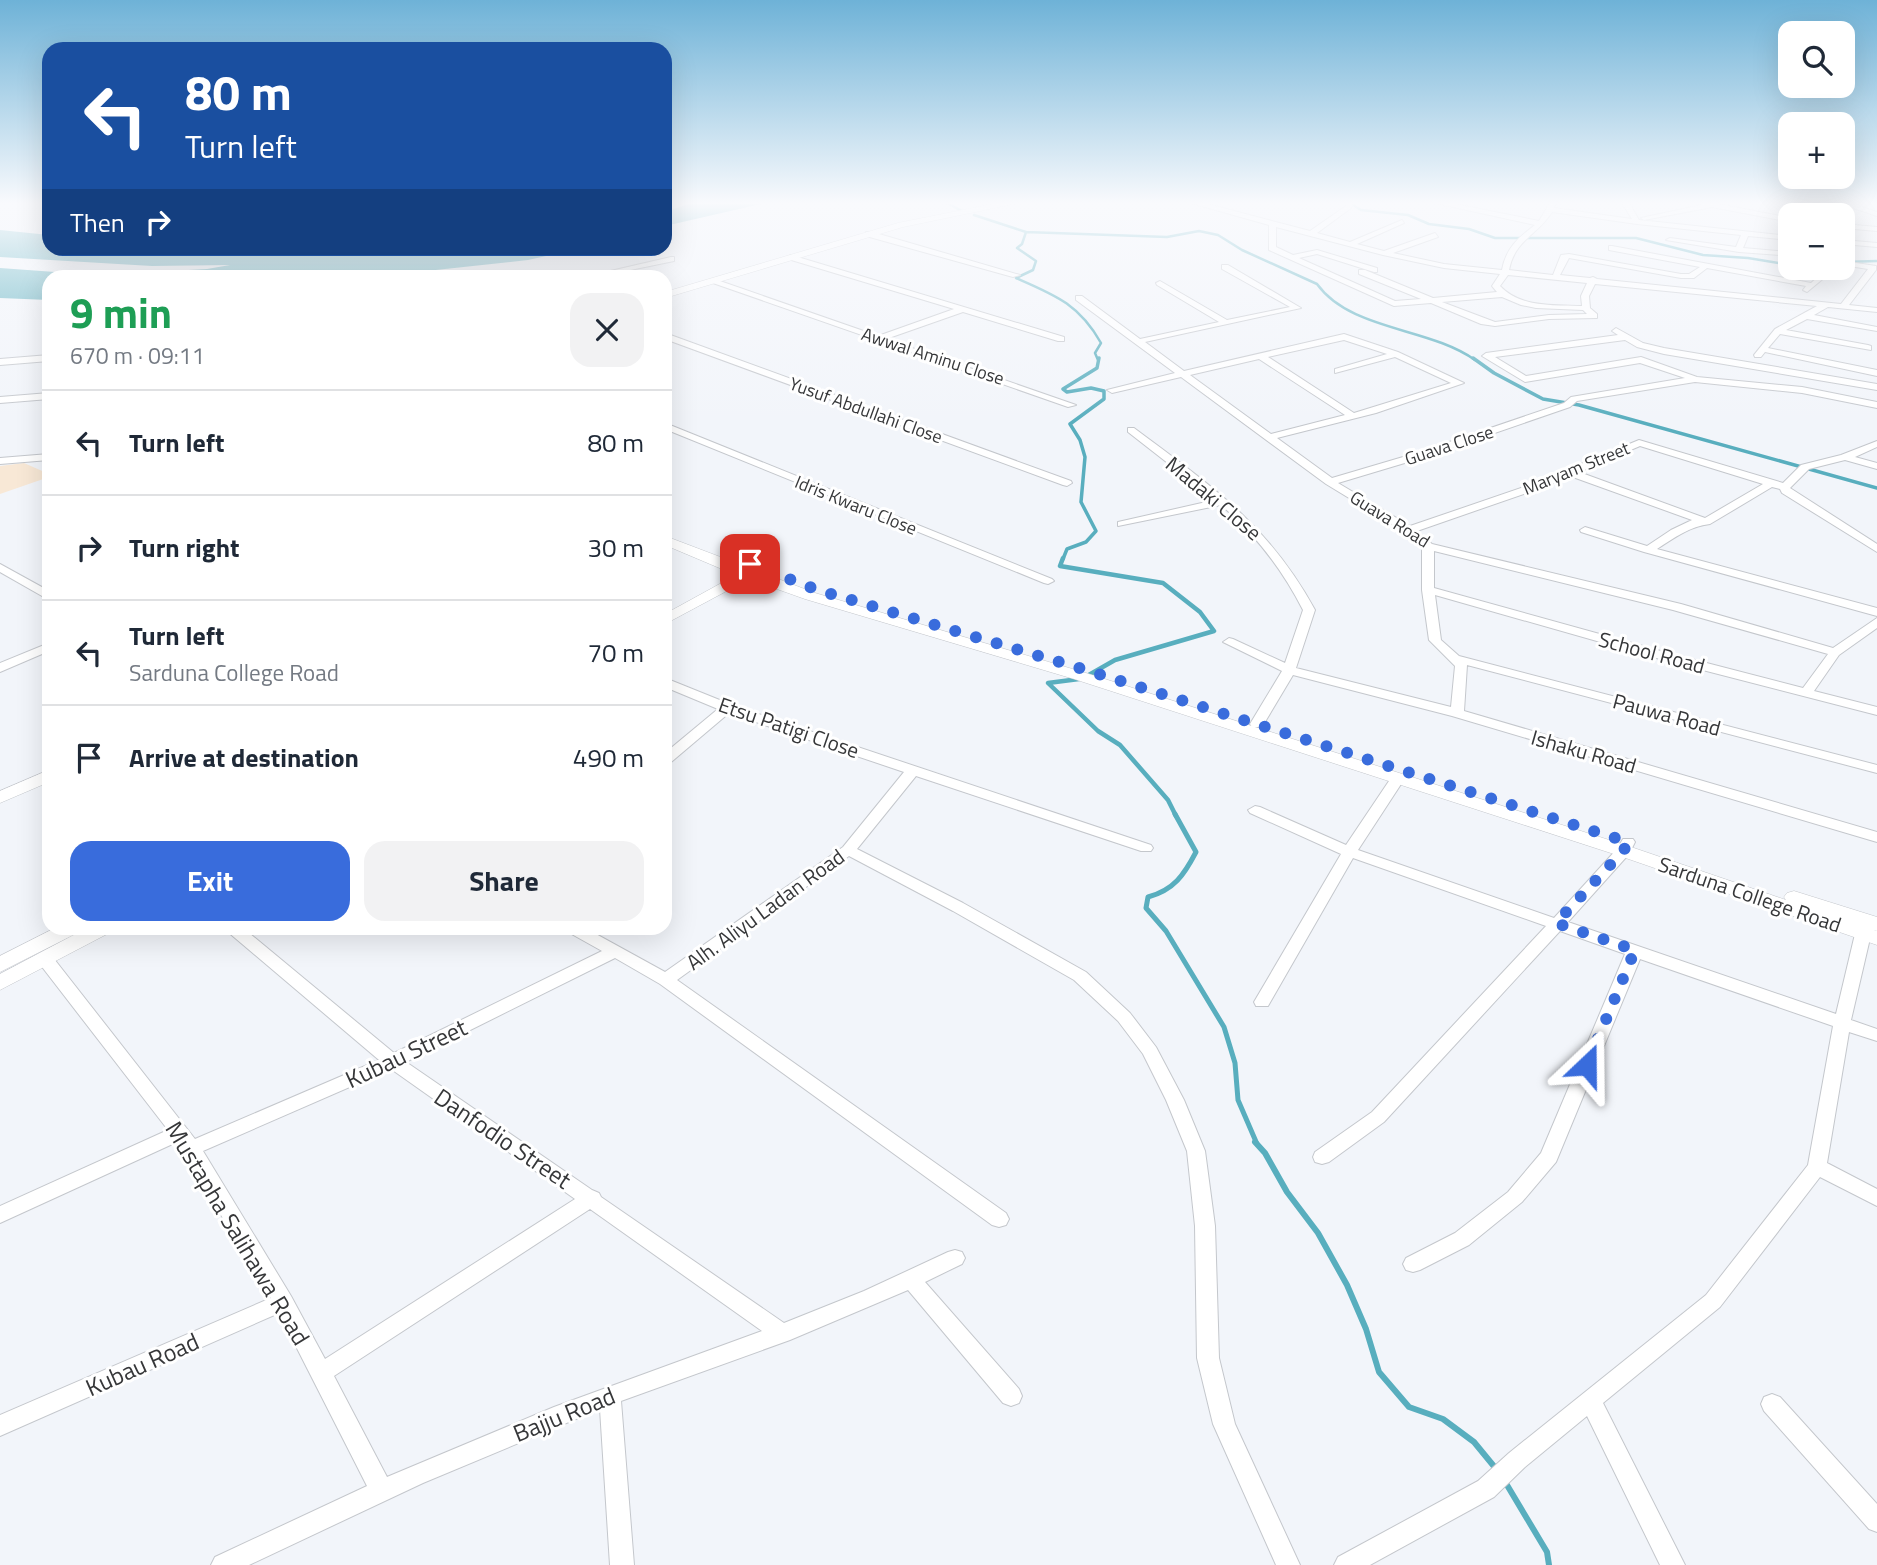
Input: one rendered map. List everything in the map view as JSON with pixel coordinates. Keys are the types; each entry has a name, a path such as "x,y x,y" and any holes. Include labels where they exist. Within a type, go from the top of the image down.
{"street":[{"path":"672,293 733,276"},
{"path":"855,276 1061,339"},
{"path":"1140,341 1297,308 1241,276"},
{"path":"1335,276 1394,304 1504,294"},
{"path":"1371,276 1489,324 1549,317 1594,316 1586,309 1527,303 1504,294 1496,286 1504,276"},
{"path":"1556,276 1877,310"},
{"path":"1758,276 1811,285"},
{"path":"1843,307 1867,276"},
{"path":"1586,309 1585,296 1593,279"},
{"path":"1796,302 1817,280"},
{"name":"Awwal Aminu Close","path":"714,282 1071,405"},
{"path":"1160,283 1226,323"},
{"path":"1366,290 1392,286"},
{"name":"Guava Road","path":"1079,298 1185,373 1330,482 1409,530 1428,546 1677,607 1835,652"},
{"path":"1748,384 1750,366 1778,331 1826,305"},
{"path":"880,338 963,309"},
{"path":"1807,316 1876,327 1872,343 1857,368"},
{"path":"1616,331 1664,351 1877,387"},
{"path":"1778,331 1872,343"},
{"path":"1112,390 1344,337 1395,355 1459,383 1352,416 1270,437"},
{"path":"1625,337 1486,356 1525,379 1641,360 1695,379 1802,390 1877,405"},
{"name":"Yusuf Abdullahi Close","path":"672,339 1067,483"},
{"path":"672,347 684,343"},
{"path":"1761,349 1877,373"},
{"path":"1338,371 1395,355"},
{"path":"1260,356 1352,416"},
{"path":"0,362 42,359"},
{"name":"Guava Close","path":"1330,482 1424,454 1567,405 1574,399 1695,379"},
{"path":"0,400 42,397"},
{"name":"Idris Kwaru Close","path":"672,429 1048,582"},
{"name":"Madaki Close","path":"1131,430 1224,500 1279,557 1297,583 1309,610 1289,670 1256,724"},
{"name":"Maryam Street","path":"1409,530 1534,487 1640,443 1785,487"},
{"path":"1877,444 1845,457 1804,468 1785,487 1786,491 1877,549"},
{"path":"1845,457 1877,466"},
{"path":"0,461 42,458"},
{"path":"1569,472 1699,521 1712,521 1771,483"},
{"path":"1122,524 1224,500"},
{"path":"1648,550 1675,532 1699,521"},
{"path":"1586,530 1648,550 1877,612"},
{"name":"Sarduna College Road","path":"672,531 818,590 1083,673 1398,778 1626,846"},
{"name":"Sarduna College Road","path":"672,543 810,596 1083,673"},
{"path":"1428,546 1428,590 1435,640 1439,647 1458,659 1461,666 1457,713"},
{"path":"0,567 42,592"},
{"path":"672,606 742,572"},
{"path":"672,616 742,572"},
{"name":"School Road","path":"1428,590 1664,656 1877,710"},
{"path":"1807,692 1835,652 1877,622"},
{"name":"Ishaku Road","path":"1229,642 1289,670 1457,713 1877,837"},
{"path":"0,668 42,650"},
{"name":"Pauwa Road","path":"1458,659 1877,769"},
{"name":"Sarduna College Road","path":"1104,680 1256,724 1626,846 1872,932"},
{"name":"Etsu Patigi Close","path":"672,685 727,708 1146,848"},
{"path":"672,754 727,708"},
{"name":"Alh. Aliyu Ladan Road","path":"666,980 848,850 914,769"},
{"path":"0,798 42,778"},
{"path":"1262,1002 1349,852 1398,778"},
{"path":"1255,810 1349,852 1877,1035"},
{"path":"1322,1157 1386,1110 1626,846"},
{"path":"848,850 958,907 1080,976 1124,1017 1150,1051 1175,1100 1196,1151 1205,1226 1208,1358 1224,1423 1288,1565"},
{"path":"1346,1565 1486,1489 1517,1460 1713,1301 1816,1167 1842,1024 1872,932"},
{"path":"0,965 57,935"},
{"path":"0,982 89,935"},
{"name":"Danfodio Street","path":"242,935 391,1061 592,1198 783,1334"},
{"path":"587,935 666,980 999,1219"},
{"path":"1413,1264 1462,1239 1515,1197 1549,1157 1635,950"},
{"name":"Kubau Street","path":"0,1215 391,1061 616,951"},
{"name":"Mustapha Salihawa Road","path":"45,959 187,1140 284,1302 381,1489"},
{"path":"1816,1167 1877,1198"},
{"path":"321,1373 592,1198"},
{"name":"Bajju Road","path":"223,1565 381,1489 610,1395 783,1334 912,1281 955,1258"},
{"path":"912,1281 1011,1396"},
{"name":"Kubau Road","path":"0,1426 284,1302"},
{"path":"610,1395 622,1565"},
{"path":"1590,1400 1673,1565"},
{"path":"1773,1404 1877,1521"}],"shaded area":[{"path":"24,463 42,471 42,479 0,494 0,466"}],"water":[{"path":"0,276 42,276 42,300 0,298"}],"waterway":[{"path":"1020,276 1016,278 1065,302 1084,319 1101,343 1095,353 1098,360"},
{"path":"1299,276 1317,284 1332,299 1350,311 1436,341 1475,360"},
{"path":"1063,559 1067,549 1086,542 1096,531 1081,502 1085,457 1080,440 1070,424 1104,399 1104,391 1091,388 1067,392 1063,389 1097,368 1099,358"},
{"path":"1473,358 1494,373 1543,399 1579,405 1877,488"},
{"path":"1063,558 1060,566 1163,583 1200,612 1214,631 1115,660 1087,676"},
{"path":"1079,679 1048,683 1098,731 1120,745 1168,800 1175,814"},
{"path":"1175,814 1196,852 1187,868 1171,886 1148,897 1146,908 1166,931 1224,1027 1235,1063 1238,1100 1257,1144"},
{"path":"1255,1142 1265,1153 1287,1192 1318,1233 1347,1285 1366,1329 1379,1372 1409,1407 1443,1419 1474,1442 1497,1470"},
{"path":"1504,1480 1547,1552 1549,1565"}],"route":[{"path":"750,564 818,590 1086,670 1628,842 1624,850 1556,923 1635,950 1587,1065"}]}
